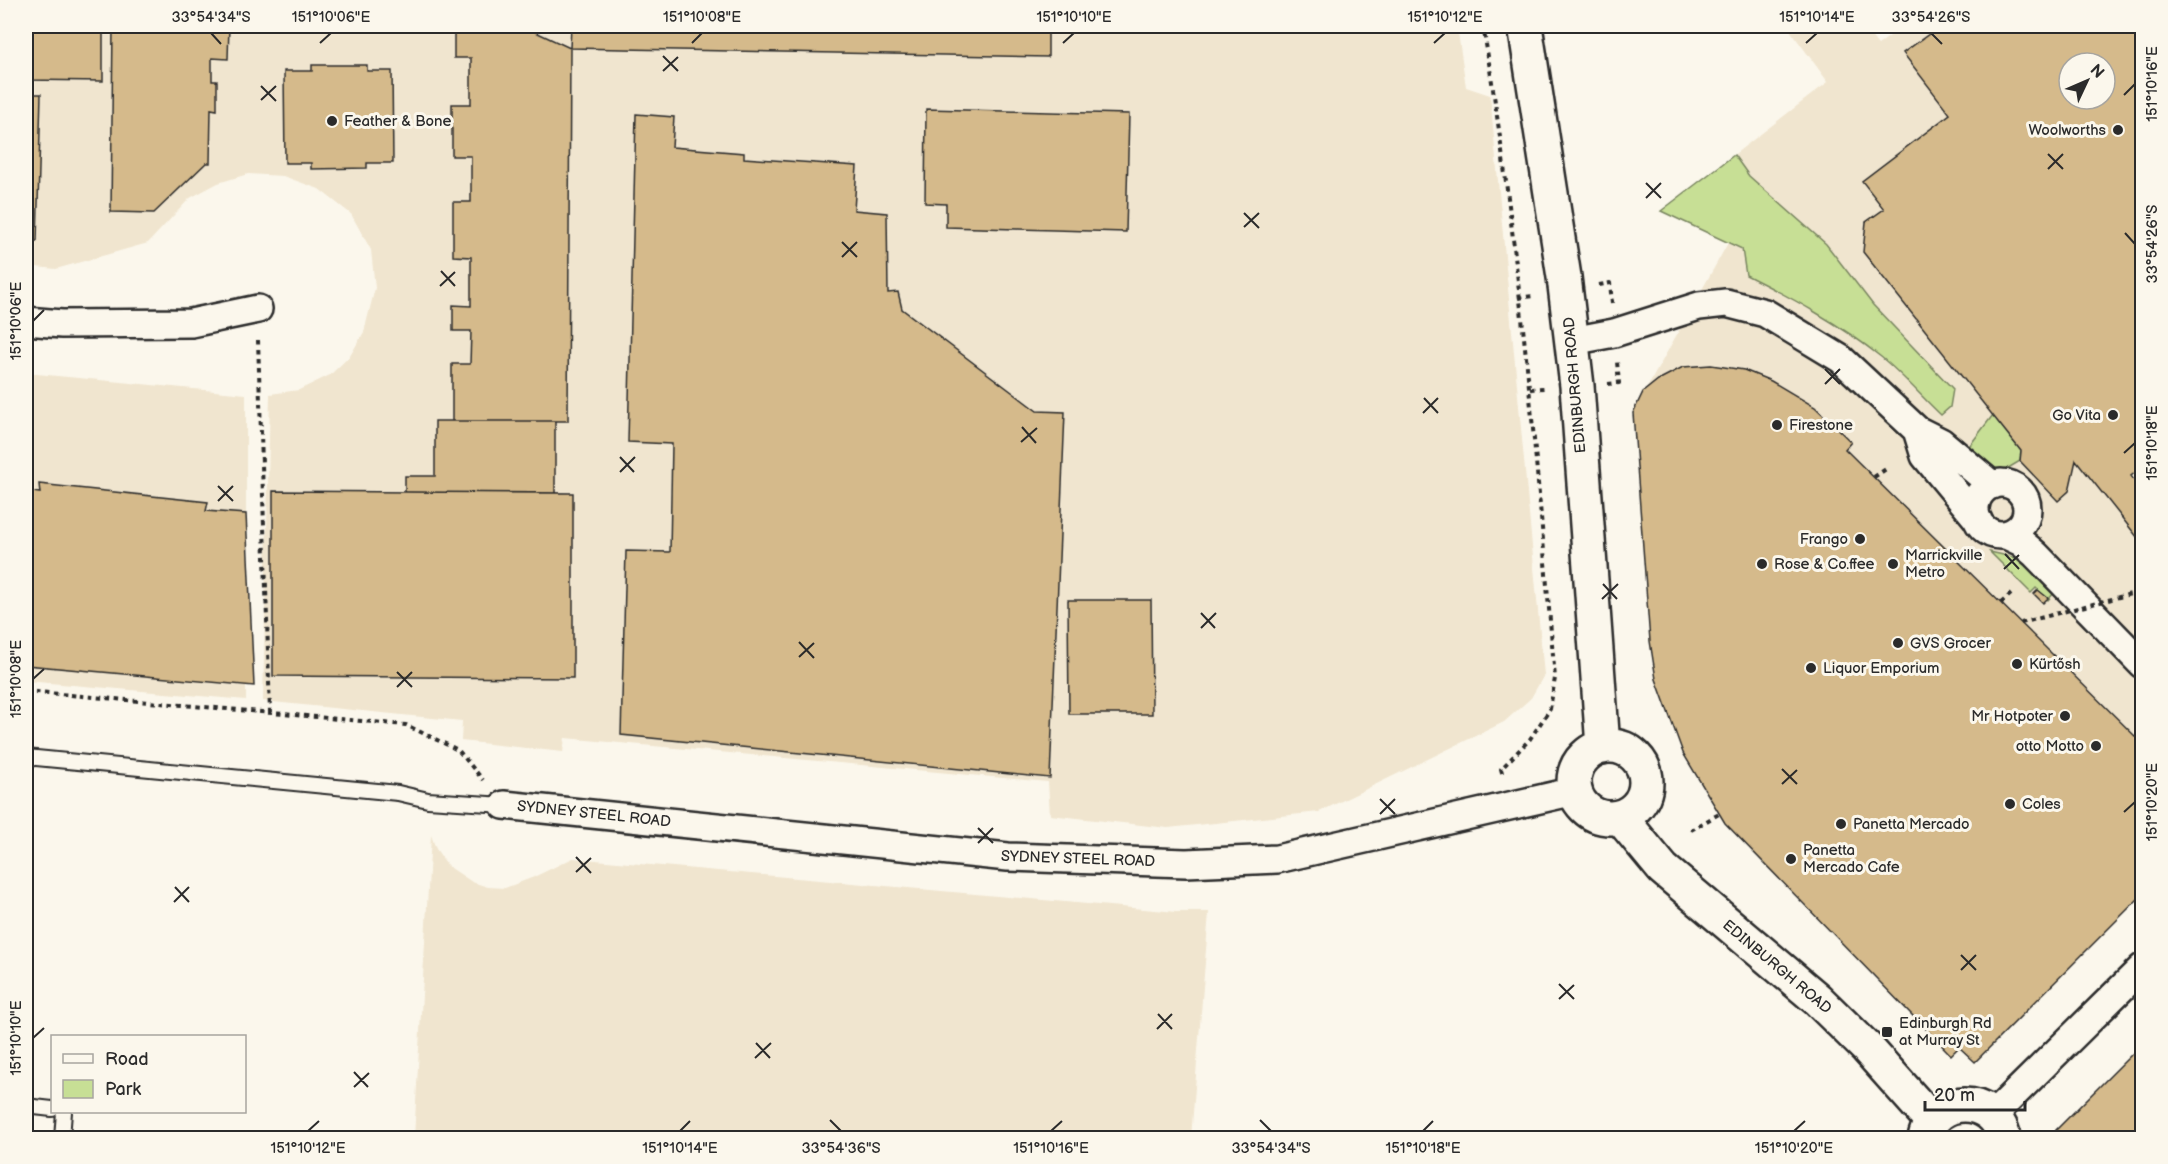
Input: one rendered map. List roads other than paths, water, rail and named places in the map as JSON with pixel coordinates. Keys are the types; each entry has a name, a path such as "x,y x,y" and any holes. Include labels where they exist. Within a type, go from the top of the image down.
{"street":[{"name":"EDINBURGH ROAD","path":"1525,26 1572,341 1603,747"},
{"path":"1572,341 1614,333 1699,306 1726,303 1765,313 1841,359 1917,430 1941,442 1992,485"},
{"path":"26,321 62,324 191,322 258,309"},
{"path":"1917,430 1925,456 1989,532 2006,535 2021,542 2035,554 2142,664"},
{"path":"1978,520 1976,503 1980,495 1992,485 2001,483 2017,489 2026,503 2025,520 2014,532 2006,535"},
{"path":"1615,746 1627,750 1640,763 1646,780 1640,803 1620,817 1608,819 1587,810 1575,791 1574,779 1583,758 1603,747 1615,746"},
{"name":"SYDNEY STEEL ROAD","path":"504,805 1008,857 1186,863 1276,859 1575,791"},
{"name":"EDINBURGH ROAD","path":"1620,817 1672,877 1818,999 1867,1048 1928,1130"},
{"path":"1928,1130 1948,1108 1968,1104 1982,1108 1999,1127 2142,968"}],"lane":[{"path":"26,757 398,794 428,800 504,805"},
{"path":"26,1106 51,1109"},
{"path":"62,1138 64,1113"}],"place":[{"name":"Feather & Bone","path":"332,121"},
{"name":"Woolworths","path":"2118,130"},
{"name":"Go Vita","path":"2113,415"},
{"name":"Firestone","path":"1777,425"},
{"name":"Frango","path":"1860,539"},
{"name":"Rose & Co.ffee","path":"1762,564"},
{"name":"Marrickville Metro","path":"1893,564"},
{"name":"GVS Grocer","path":"1898,643"},
{"name":"Kürtősh","path":"2017,664"},
{"name":"Liquor Emporium","path":"1811,668"},
{"name":"Mr Hotpoter","path":"2065,716"},
{"name":"otto Motto","path":"2096,746"},
{"name":"Coles","path":"2010,804"},
{"name":"Panetta Mercado","path":"1841,824"},
{"name":"Panetta Mercado Cafe","path":"1791,859"},
{"name":"Edinburgh Rd at Murray St","path":"1887,1032"}]}
